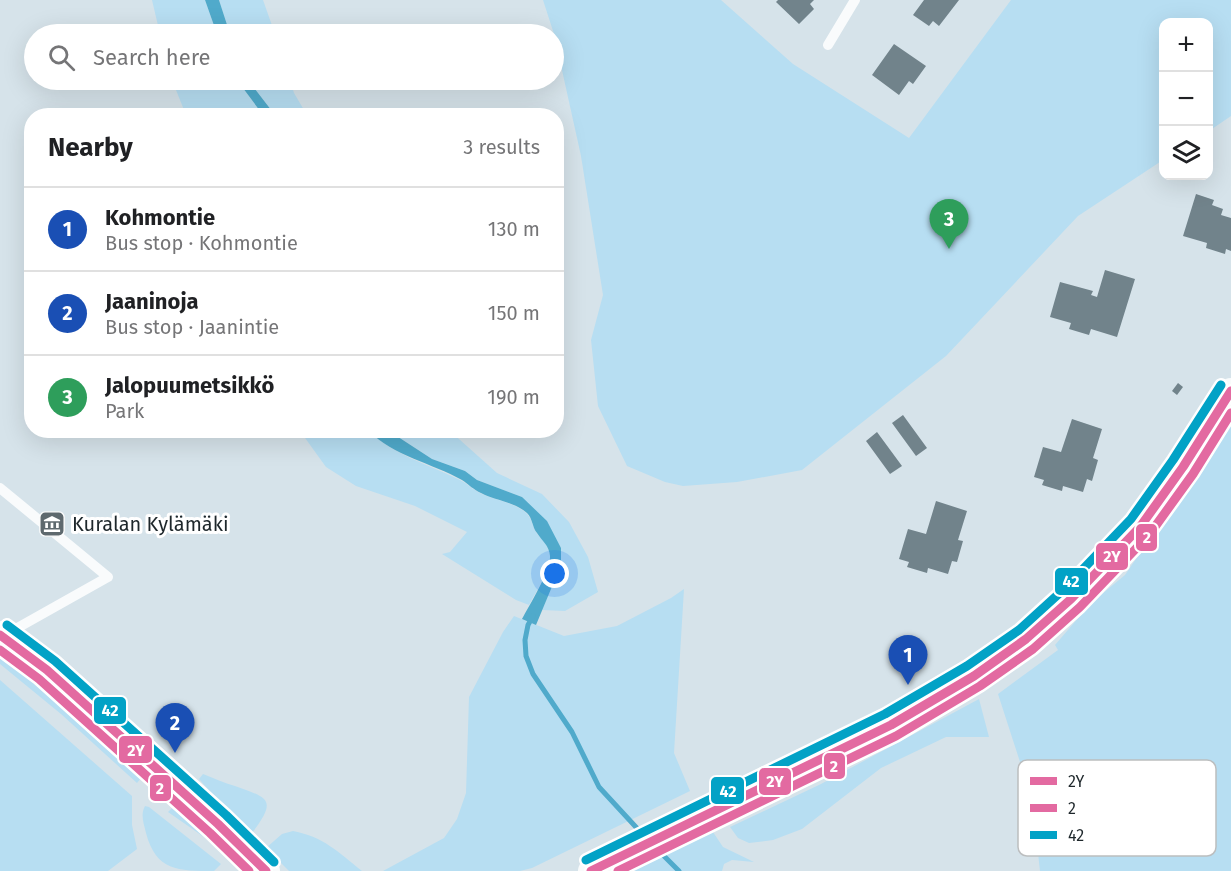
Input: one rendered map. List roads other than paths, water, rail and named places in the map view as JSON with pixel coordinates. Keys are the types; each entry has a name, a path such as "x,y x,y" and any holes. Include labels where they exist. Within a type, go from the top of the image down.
{"main road":[{"path":"1,635 47,669 218,824 266,871"}],"street":[{"path":"591,871 891,725 945,695 1035,632 1071,599 1140,528 1183,467 1231,390"}],"lane":[{"path":"828,45 855,0"},
{"path":"0,488 108,577 1,635"}],"water":[{"path":"205,0 219,0 227,24 213,24"},
{"path":"244,90 256,90 270,108 258,108"},
{"path":"377,438 400,438 432,459 465,471 477,480 522,497 547,521 561,548 561,565 536,625 522,619 543,579 550,556 547,546 535,531 527,513 516,506 478,492 462,480 401,453"}],"waterway":[{"path":"533,616 528,625 525,640 526,656 533,674 572,732 599,787 646,838"},
{"path":"657,849 679,871"}],"place":[{"name":"Jalopuumetsikkö","path":"949,249"},
{"name":"Kuralan Kylämäki","path":"52,524"},
{"name":"Kohmontie","path":"908,685"},
{"name":"Jaaninoja","path":"175,753"}]}
